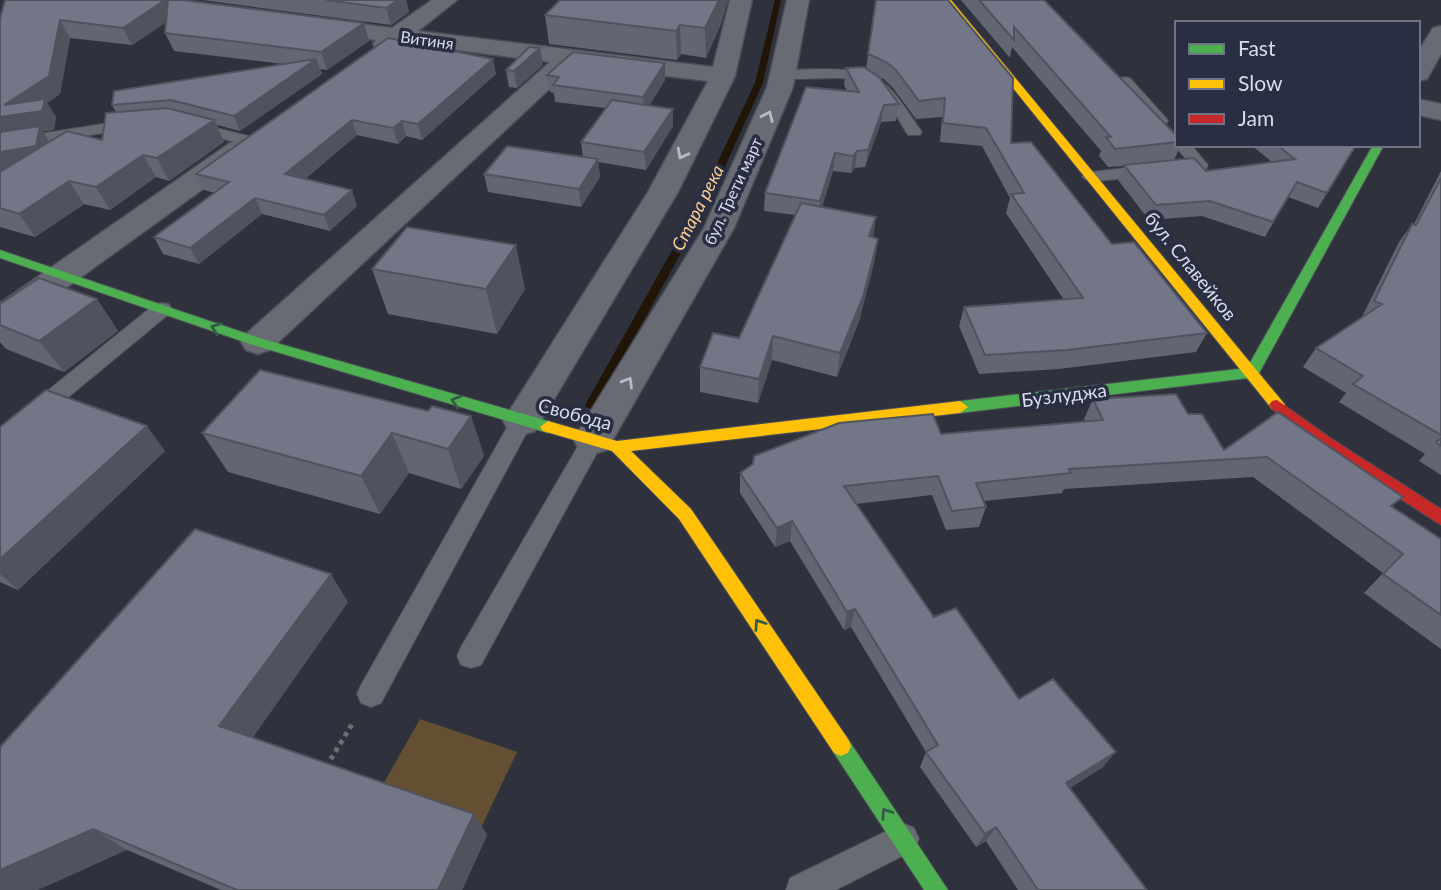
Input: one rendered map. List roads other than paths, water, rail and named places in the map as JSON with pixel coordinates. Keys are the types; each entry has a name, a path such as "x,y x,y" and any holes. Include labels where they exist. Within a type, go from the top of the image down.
{"street":[{"path":"363,60 446,0"},
{"path":"522,421 663,192 723,76 741,0"},
{"name":"бул. Трети март","path":"605,444 719,228 785,74 798,0"},
{"name":"бул. Славейков","path":"946,0 1278,406 1324,441 1441,518"},
{"name":"Витиня","path":"290,22 723,76"},
{"path":"1420,70 1441,33"},
{"path":"258,342 568,58"},
{"path":"1420,107 1441,112"},
{"path":"0,319 273,125"},
{"path":"1252,373 1378,147"},
{"name":"Свобода","path":"0,254 258,342 605,444 685,514 937,890"},
{"name":"Бузлуджа","path":"605,444 1252,373"}],"lane":[{"path":"785,74 857,76 879,83 914,132"},
{"path":"1125,81 1175,137"},
{"path":"0,145 152,122"},
{"path":"178,123 250,141"},
{"path":"1090,177 1200,165 1184,147"},
{"path":"0,441 162,309"},
{"path":"371,694 522,421"},
{"path":"471,656 605,444"},
{"path":"802,890 903,839"}],"waterway":[{"name":"Стара река","path":"591,405 702,206 759,83 778,0"}]}
